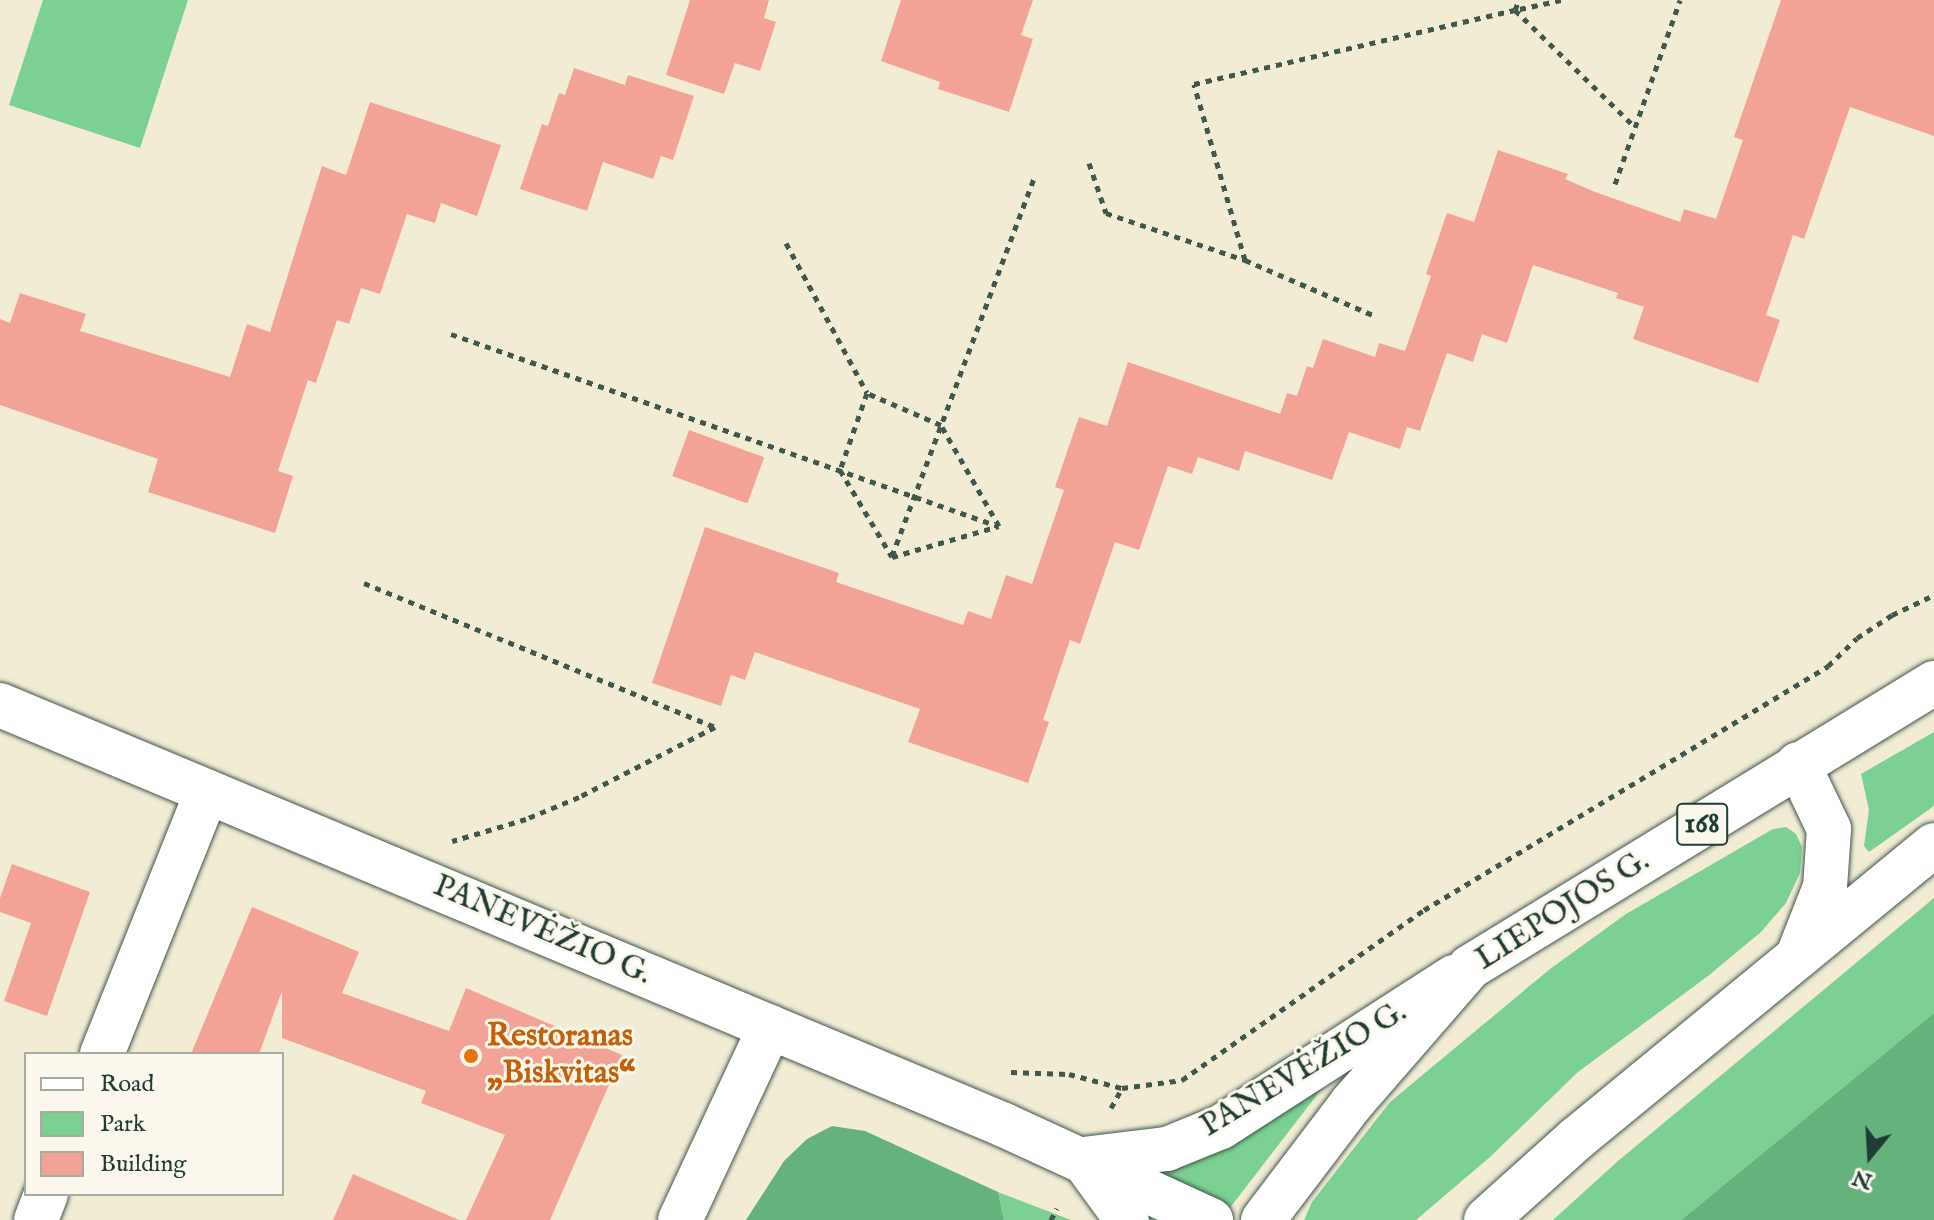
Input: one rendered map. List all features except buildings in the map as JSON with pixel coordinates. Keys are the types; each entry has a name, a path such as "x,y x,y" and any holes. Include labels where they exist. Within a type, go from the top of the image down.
{"street":[{"name":"LIEPOJOS G.","path":"1263,1220 1351,1104 1470,967 1934,683"},
{"name":"PANEVĖŽIO G.","path":"0,705 1083,1159 1211,1220"},
{"path":"1796,959 1825,887 1829,829 1798,764"},
{"path":"103,1052 207,792"},
{"path":"1486,1220 1576,1139 1934,845"},
{"name":"PANEVĖŽIO G.","path":"1083,1159 1167,1149 1221,1127 1470,967"},
{"path":"680,1220 770,1027"},
{"path":"1083,1159 1127,1220"},
{"path":"36,1220 45,1196"}],"path":[{"path":"1515,10 1519,0"},
{"path":"1245,260 1194,84 1561,0"},
{"path":"1615,184 1680,0"},
{"path":"1515,10 1635,127"},
{"path":"1089,163 1106,213 1245,260 1375,316"},
{"path":"892,557 1034,178"},
{"path":"786,243 867,393 941,425 999,526"},
{"path":"451,334 999,526"},
{"path":"840,470 867,393"},
{"path":"840,470 892,557"},
{"path":"892,557 999,526"},
{"path":"364,583 715,727 579,797 526,819 440,844"},
{"path":"1025,1073 1069,1074 1122,1088 1182,1080 1424,910 1828,666 1857,638 1892,615 1934,595"}],"green space":[{"path":"43,0 188,0 140,148 9,105"},
{"path":"1934,732 1934,806 1869,852 1864,846 1869,810 1861,774"},
{"path":"1786,827 1796,834 1802,847 1800,873 1786,903 1761,932 1708,976 1578,1072 1490,1157 1416,1220 1304,1220 1312,1202 1390,1102 1550,969 1626,914 1773,829"},
{"path":"1934,898 1934,1013 1681,1220 1553,1220 1618,1161"},
{"path":"1934,1013 1934,1220 1681,1220"},
{"path":"1347,1056 1229,1209 1146,1175"},
{"path":"832,1126 865,1131 998,1192 1004,1220 746,1220 784,1161 807,1139"},
{"path":"998,1192 1071,1220 1004,1220"}],"place":[{"name":"Restoranas „Biskvitas“","path":"471,1056"}]}
